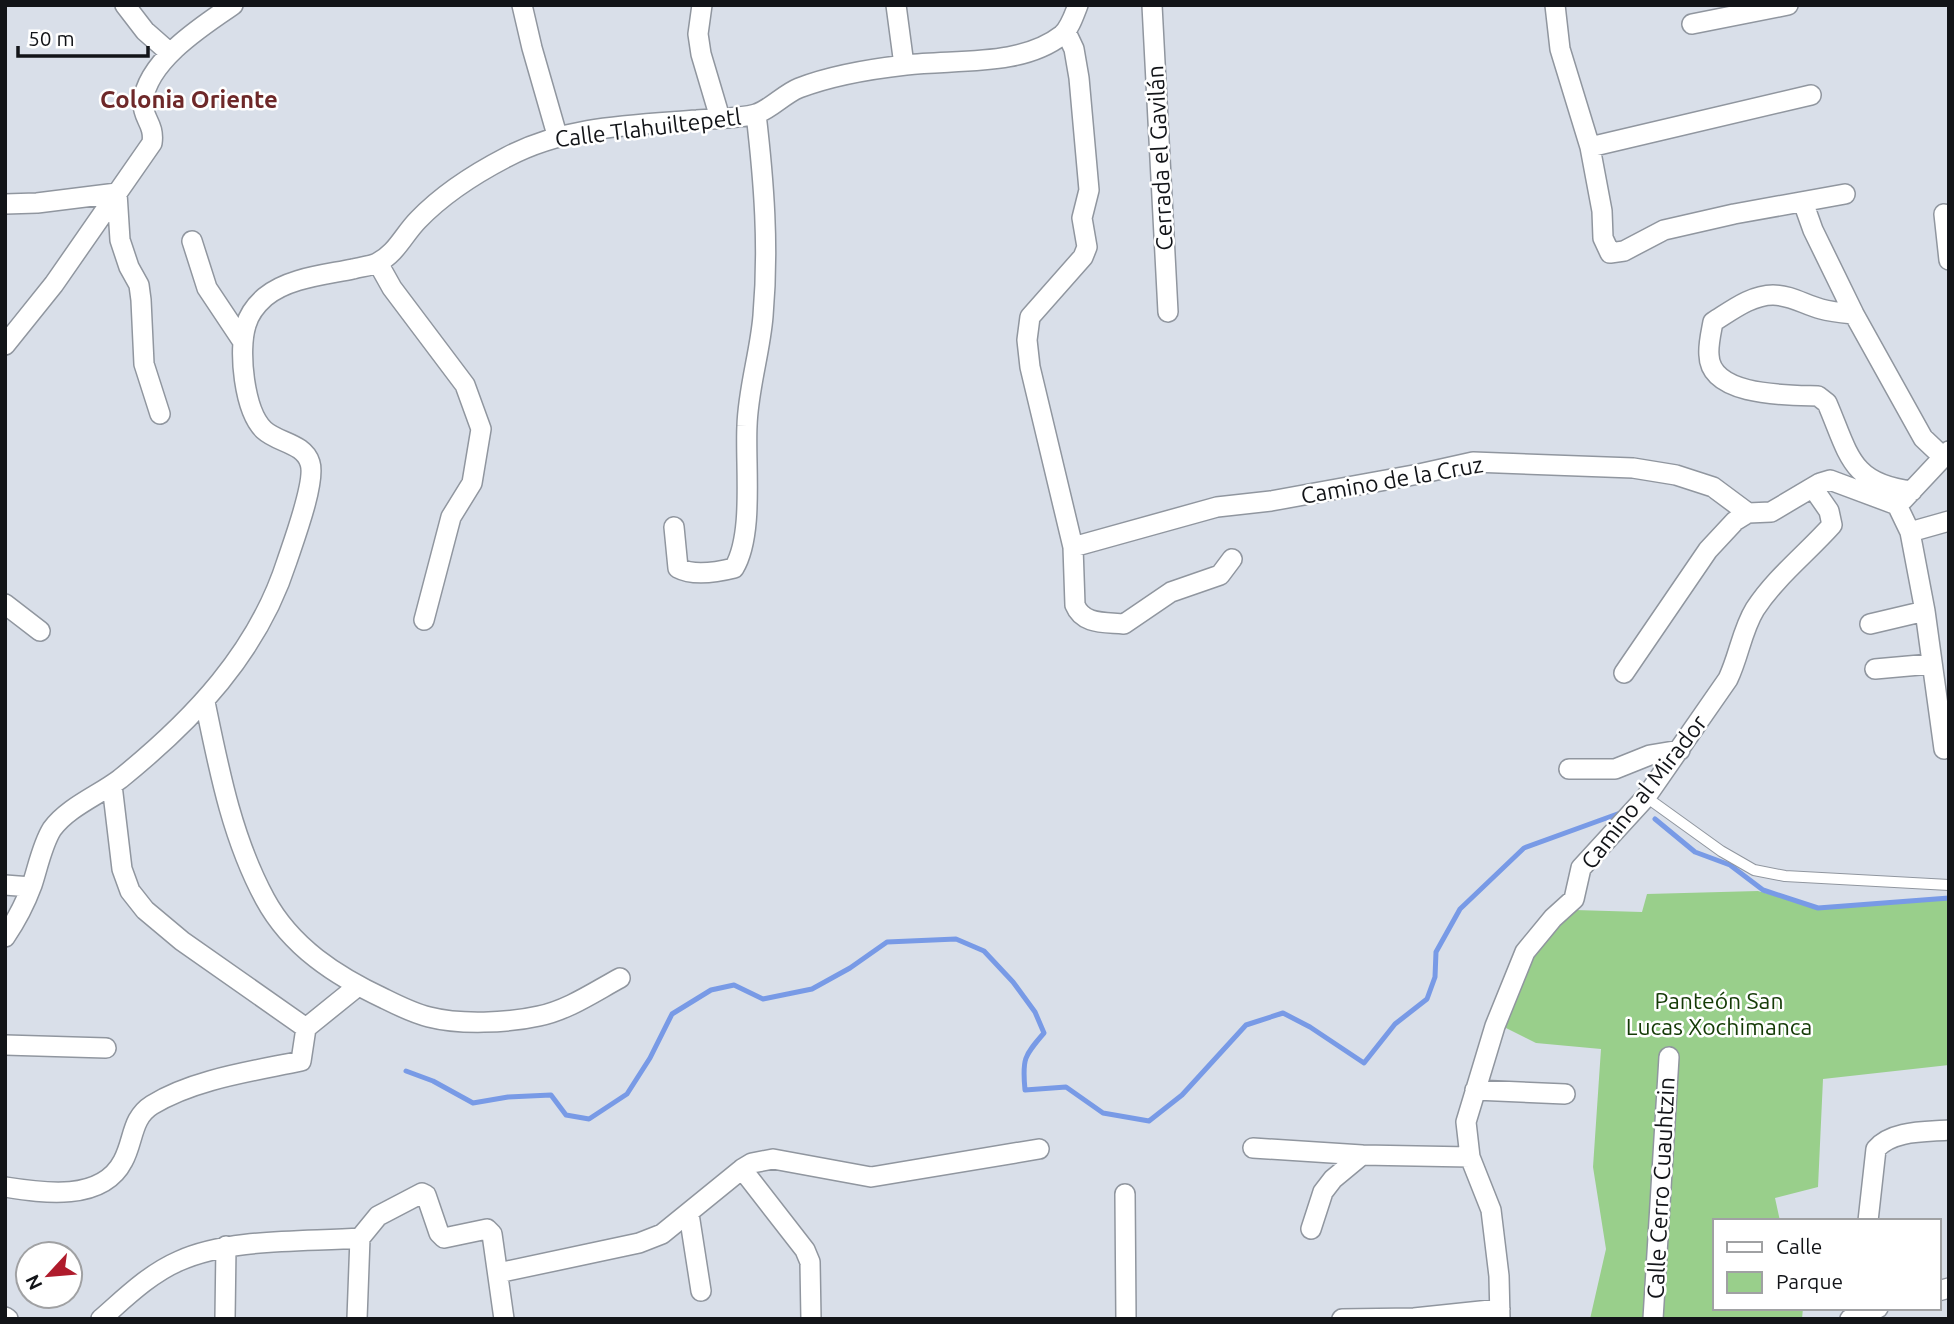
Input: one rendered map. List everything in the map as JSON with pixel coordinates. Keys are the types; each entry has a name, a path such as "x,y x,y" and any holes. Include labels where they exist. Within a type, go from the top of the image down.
{"street":[{"path":"125,5 145,31 170,52"},
{"path":"5,345 54,284 152,143 154,132 144,111 143,101 150,80 170,52 233,5"},
{"path":"522,5 557,135"},
{"path":"702,5 698,34 701,54 719,118"},
{"path":"896,5 904,65"},
{"path":"1078,5 1066,32 1073,49 1080,91 1089,190 1082,218 1087,247 1083,257 1030,317 1027,340 1030,366 1073,547 1075,605 1085,620 1124,624 1171,592 1220,575 1232,559"},
{"name":"Cerrada el Gavilán","path":"1152,5 1168,312"},
{"path":"1555,5 1560,49 1590,147 1602,211 1603,239 1610,253 1624,251 1664,230 1845,194"},
{"path":"1692,24 1747,10 1788,5"},
{"name":"Calle Tlahuiltepetl","path":"378,263 398,247 414,224 434,205 507,157 557,135 756,114 794,90 828,78 904,65 1004,57 1037,48 1066,32"},
{"path":"1590,147 1811,95"},
{"path":"674,527 678,568 685,571 723,571 734,568 740,558 748,501 747,425 763,318 767,243 756,114"},
{"path":"5,204 37,203 117,193"},
{"path":"117,193 120,240 129,267 139,285 144,364 160,414"},
{"path":"1803,202 1813,230 1854,314 1923,438 1946,454 1897,505"},
{"path":"1944,214 1949,260"},
{"path":"192,241 207,288 243,342"},
{"path":"5,937 17,920 51,831 67,815 112,785 161,746 205,702 256,635 274,596 305,504 312,466 303,450 274,438 260,427 252,411 246,386 243,342 245,327 252,311 275,290 300,280 378,263 392,288 465,385 481,429 472,483 451,517 424,620"},
{"path":"1854,314 1821,309 1797,299 1773,295 1754,299 1738,305 1713,322 1708,357 1713,370 1727,383 1749,391 1818,396 1826,403 1856,467 1866,478 1882,486 1912,491"},
{"name":"Camino de la Cruz","path":"1073,547 1217,507 1365,484 1473,462 1633,468 1675,475 1713,487 1748,513"},
{"path":"1624,673 1708,550 1735,521 1748,513 1771,512 1830,480 1897,505 1910,532 1925,611 1944,749"},
{"name":"Camino al Mirador","path":"1500,1314 1499,1276 1491,1210 1469,1157 1466,1122 1495,1026 1525,952 1546,926 1574,899 1581,868 1646,797 1728,679 1755,609 1794,563 1814,546 1832,525 1829,512 1813,488"},
{"path":"1910,532 1949,521"},
{"path":"5,604 40,631"},
{"path":"1870,624 1925,611"},
{"path":"1875,669 1931,664 1949,678"},
{"path":"205,702 231,816 266,900 284,929 303,949 358,986 407,1010 428,1017 493,1021 541,1016 565,1008 620,978"},
{"path":"1569,769 1615,769 1650,755 1680,750"},
{"path":"112,785 122,869 130,891 145,910 182,941 306,1028"},
{"path":"5,885 31,887"},
{"path":"5,1187 50,1193 96,1186 123,1162 137,1119 150,1106 180,1091 301,1061 306,1028 358,986"},
{"path":"5,1045 106,1048"},
{"name":"Calle Cerro Cuauhtzin","path":"1653,1319 1669,1058"},
{"path":"1475,1090 1565,1094"},
{"path":"1868,1219 1876,1149 1881,1142 1902,1135 1949,1130"},
{"path":"1253,1147 1469,1157"},
{"path":"498,1273 639,1242 662,1234 752,1163 772,1159 871,1177 1039,1149"},
{"path":"1311,1229 1322,1192 1362,1154"},
{"path":"742,1170 805,1250 810,1262 811,1319"},
{"path":"357,1319 360,1238 378,1216 422,1193 426,1195 439,1233 444,1238 487,1229 492,1234 504,1319"},
{"path":"1125,1194 1126,1319"},
{"path":"689,1214 701,1291"},
{"path":"100,1319 149,1278 179,1261 226,1246 360,1238"},
{"path":"225,1319 226,1246"},
{"path":"1342,1319 1500,1314"}],"lane":[{"path":"1646,797 1754,870 1785,876 1949,885"}],"green space":[{"name":"Panteón San Lucas Xochimanca","path":"1758,891 1818,908 1949,898 1949,1065 1823,1079 1818,1187 1775,1198 1780,1219 1713,1219 1713,1310 1803,1310 1802,1319 1590,1319 1606,1249 1593,1167 1601,1049 1536,1043 1504,1027 1531,957 1575,910 1642,912 1647,894"}],"waterway":[{"path":"406,1071 433,1081 473,1103 508,1097 551,1095 566,1115 589,1119 627,1094 650,1058 672,1014 711,990 734,985 763,999 812,989 850,968 887,942 956,939 984,951 1013,982 1035,1012 1044,1033 1026,1058 1025,1090 1066,1087 1103,1113 1149,1121 1182,1095 1246,1025 1283,1013 1310,1027 1364,1063 1395,1024 1427,999 1435,977 1436,952 1460,909 1524,848 1623,812"},
{"path":"1655,819 1695,852 1730,865 1763,890 1818,908 1949,898"}],"district":[{"name":"Colonia Oriente","path":"189,100"}]}
